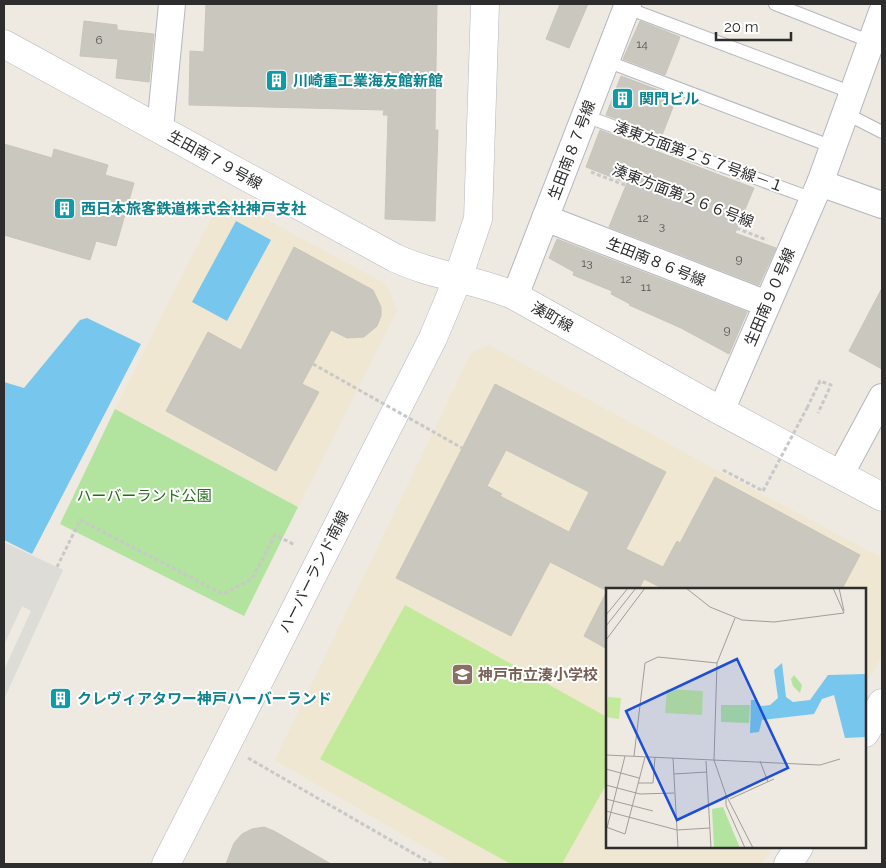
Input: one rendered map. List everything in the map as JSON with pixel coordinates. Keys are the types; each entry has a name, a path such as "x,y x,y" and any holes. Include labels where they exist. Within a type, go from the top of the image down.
{"street":[{"path":"160,130 172,4"},
{"path":"458,278 478,219 486,5"},
{"name":"生田南８７号線","path":"515,296 628,6"},
{"name":"生田南９０号線","path":"721,411 816,191 849,103 877,45 882,12"},
{"name":"生田南７９号線","path":"4,44 395,258 419,269 458,278"},
{"path":"816,191 882,206"},
{"name":"生田南８６号線","path":"545,218 767,304"},
{"name":"湊町線","path":"458,278 494,287 515,296 721,411 882,497"},
{"name":"ハーバーランド南線","path":"166,864 433,338 458,278"},
{"path":"840,475 882,397"},
{"path":"866,731 882,703"},
{"path":"788,864 798,848"}],"lane":[{"path":"775,4 877,45"},
{"path":"628,6 849,103 882,132"},
{"path":"606,61 833,147"},
{"name":"湊東方面第２５７号線－１","path":"585,116 816,191"}],"path":[{"name":"湊東方面第２６６号線","path":"567,164 791,249"},
{"path":"313,364 462,448"},
{"path":"723,470 763,491 820,381 831,385 818,413"},
{"path":"57,567 80,520 223,594 252,579 275,535 295,545"},
{"path":"248,758 432,864"}],"shaded area":[{"path":"223,196 386,284 397,311 298,507 115,409"},
{"name":"神戸市立湊小学校","path":"489,345 882,558 882,656 866,684 866,588 606,588 606,848 771,848 761,864 454,864 275,760 472,352"},
{"path":"4,542 63,570 4,699 4,670 31,611 22,606 4,645"}],"green space":[{"name":"ハーバーランド公園","path":"115,409 298,507 244,616 60,524"},
{"path":"405,605 606,716 606,785 562,864 511,864 320,759"}],"water":[{"path":"236,221 271,240 227,321 192,302"},
{"path":"87,318 141,344 32,554 4,540 4,382 24,388 80,320"}],"building":[{"path":"206,4 437,4 435,130 438,130 435,221 385,219 388,115 383,115 384,110 189,105 190,51 204,52"},
{"path":"560,4 588,4 569,48 546,39"},
{"path":"84,21 117,25 117,30 154,34 149,82 116,78 118,59 80,56"},
{"path":"640,21 680,37 665,75 623,59"},
{"path":"621,76 677,97 662,135 606,115"},
{"path":"600,130 754,188 735,233 776,248 759,285 609,227 627,183 586,167"},
{"name":"西日本旅客鉄道株式会社神戸支社","path":"4,144 52,158 54,149 108,165 105,175 134,183 116,246 96,241 90,260 4,235"},
{"path":"557,239 747,312 729,354 681,328 629,305 611,294 612,291 573,275 574,272 549,258"},
{"path":"294,247 373,290 381,307 381,316 377,326 364,337 347,338 331,330 302,384 319,392 276,471 166,411 208,332 241,350"},
{"path":"882,288 882,369 849,351"},
{"path":"495,384 666,472 626,549 663,567 677,541 680,543 715,477 860,555 843,588 662,588 644,579 640,588 603,589 550,562 511,636 396,578","holes":["506,450 589,492 569,532 500,496 502,494 487,486"]},
{"path":"606,593 606,648 584,636"},
{"path":"264,827 331,864 226,864 234,843 242,834 252,829"}],"place":[{"name":"川崎重工業海友館新館","path":"277,81"},
{"name":"関門ビル","path":"623,99"},
{"name":"西日本旅客鉄道株式会社神戸支社","path":"65,209"},
{"name":"神戸市立湊小学校","path":"462,675"},
{"name":"クレヴィアタワー神戸ハーバーランド","path":"61,699"}]}
